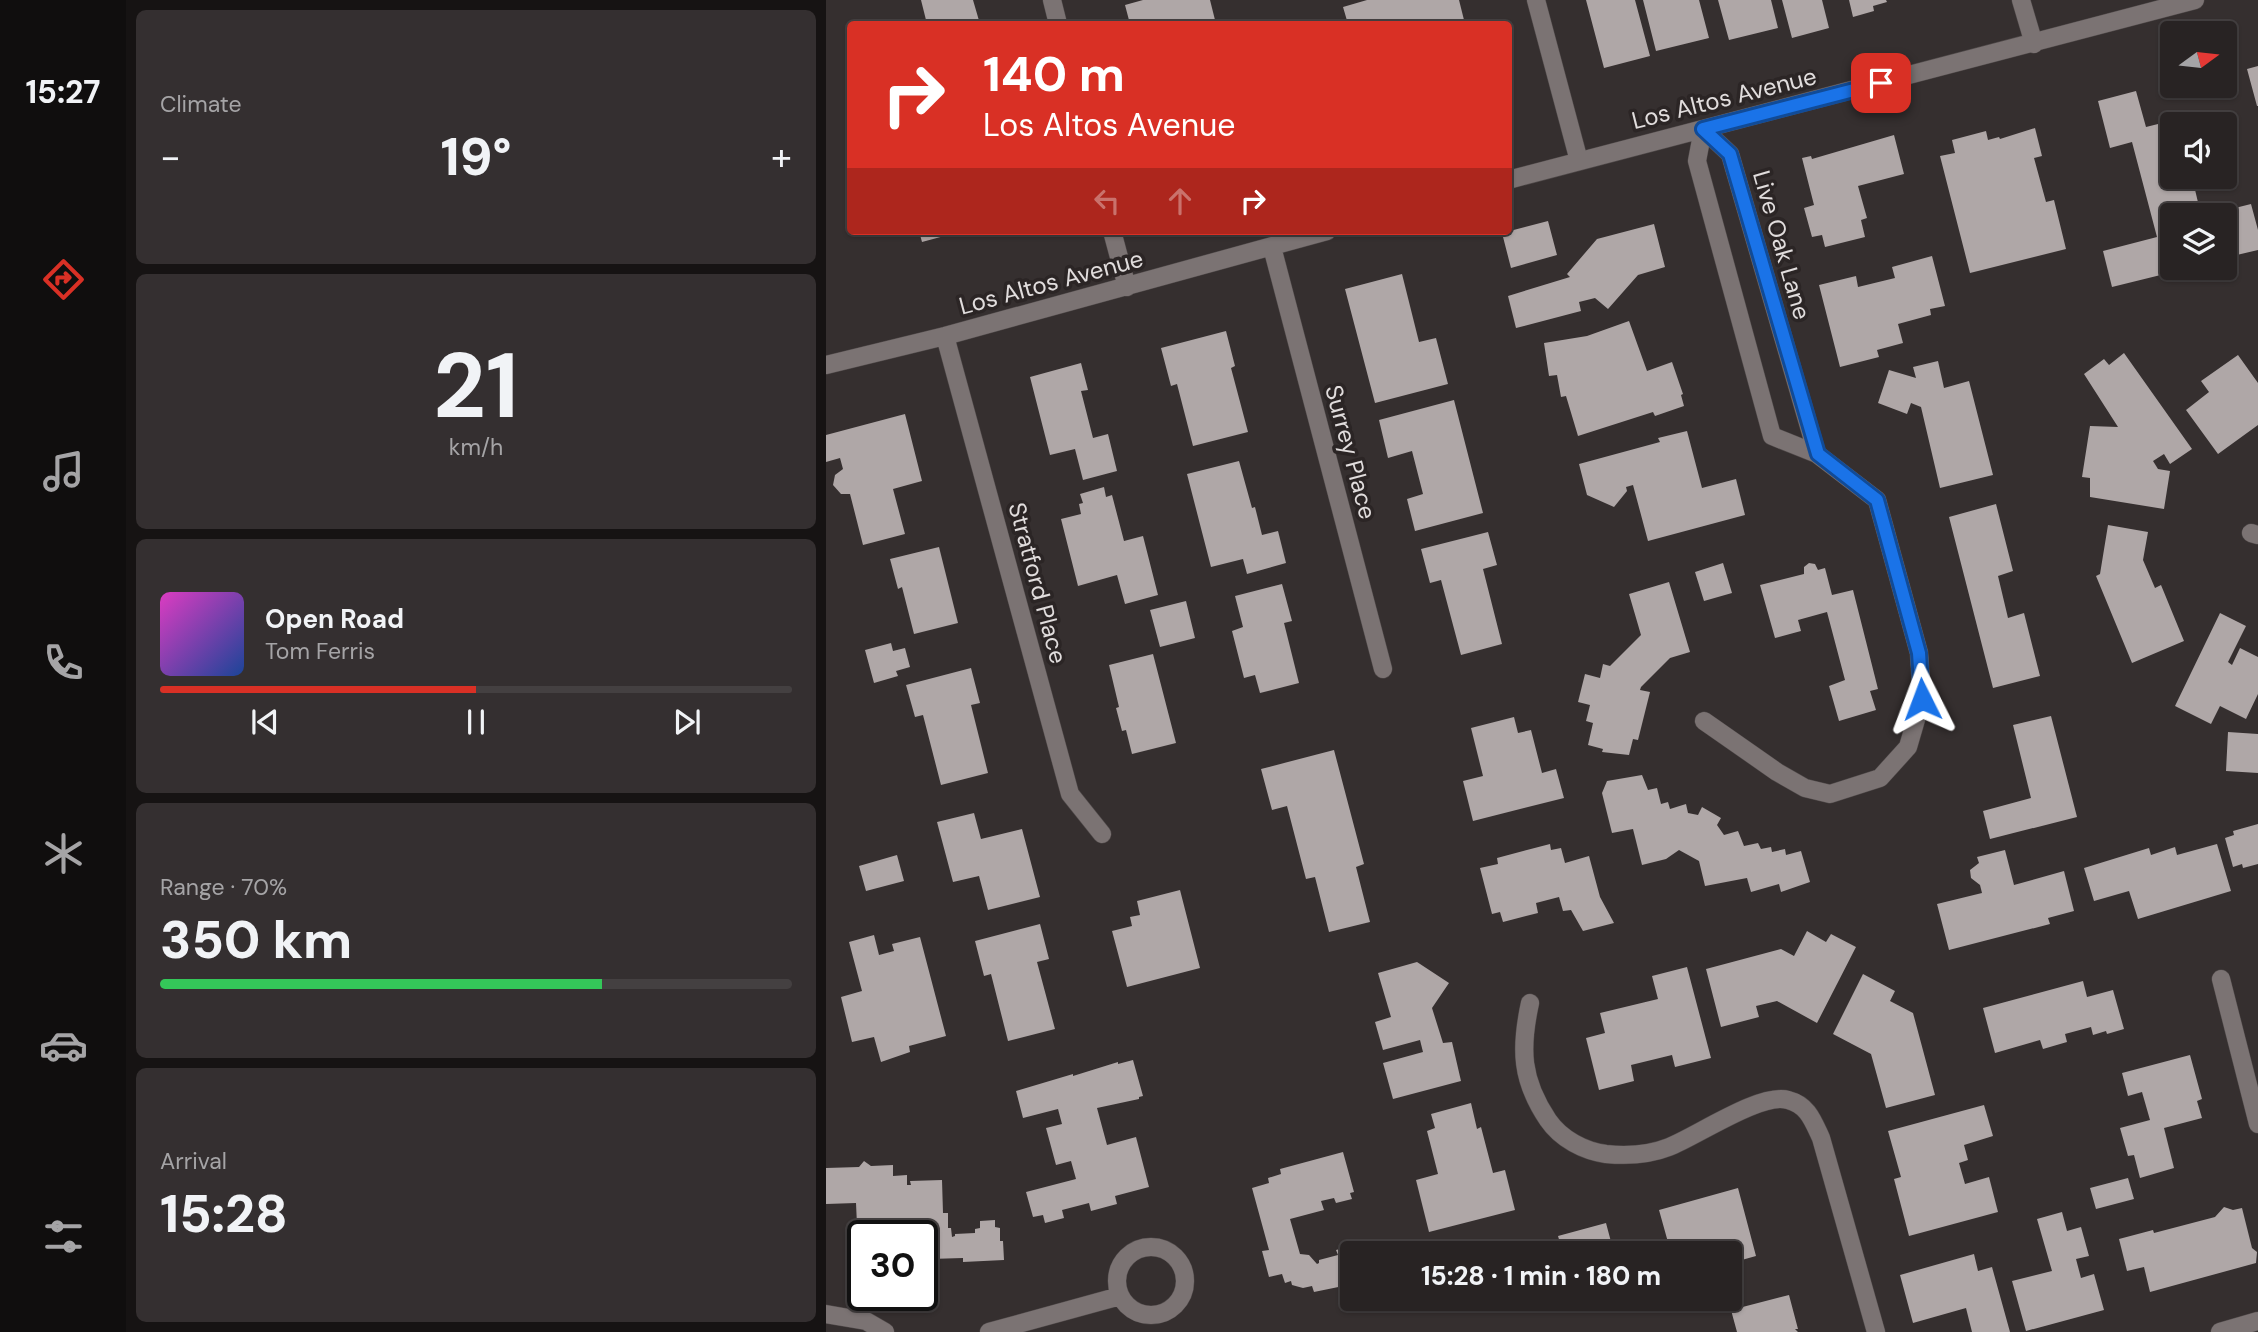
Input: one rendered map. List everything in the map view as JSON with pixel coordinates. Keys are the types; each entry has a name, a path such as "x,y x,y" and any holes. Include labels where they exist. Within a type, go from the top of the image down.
{"street":[{"path":"1052,0 1057,21"},
{"path":"1536,0 1579,161"},
{"path":"2021,0 2034,44"},
{"name":"Los Altos Avenue","path":"1512,179 2195,0"},
{"path":"1703,129 1697,161 1772,436 1818,454 1877,500 1919,653 1922,699 1908,747 1880,778 1830,794 1805,788 1777,772 1704,721"},
{"name":"Live Oak Lane","path":"1703,129 1730,154 1818,454"},
{"path":"1113,235 1128,287"},
{"name":"Los Altos Avenue","path":"826,365 945,337 1313,235"},
{"name":"Surrey Place","path":"1272,247 1383,669"},
{"name":"Stratford Place","path":"945,337 1070,794 1102,834"},
{"path":"2221,979 2258,1124"},
{"path":"1530,1003 1523,1034 1525,1066 1534,1100 1555,1130 1589,1152 1628,1156 1668,1147 1767,1101 1786,1099 1807,1109 1821,1138 1876,1332"},
{"path":"989,1332 1120,1296"},
{"path":"826,1314 866,1321 885,1332"},
{"path":"2220,1332 2258,1321"}],"building":[{"path":"921,0 973,0 979,21 926,21"},
{"path":"1143,0 1210,0 1215,21 1129,21 1125,5"},
{"path":"1367,0 1459,0 1464,20 1347,21 1343,7"},
{"path":"1586,0 1635,0 1650,56 1604,68"},
{"path":"1643,0 1699,0 1709,38 1656,51"},
{"path":"1718,0 1771,0 1778,28 1729,40"},
{"path":"1782,0 1822,0 1829,28 1792,38"},
{"path":"1849,0 1887,2 1873,6 1874,11 1853,17"},
{"path":"2258,66 2258,106 2257,106 2247,69"},
{"path":"2136,91 2146,127 2160,124 2160,189 2195,189 2198,203 2160,203 2160,275 2112,287 2103,251 2157,237 2132,142 2110,148 2098,101"},
{"path":"2035,128 2042,156 2034,158 2046,202 2054,200 2066,249 1970,273 1940,156 1955,153 1952,140 1986,131 1988,140 2000,139"},
{"path":"1894,135 1904,174 1858,186 1867,218 1861,220 1865,237 1825,247 1822,235 1812,237 1804,208 1814,205 1802,158 1811,156 1812,159"},
{"path":"2251,204 2258,230 2258,250 2237,255 2237,208"},
{"path":"1548,221 1557,255 1511,268 1503,235 1512,235 1512,230"},
{"path":"1654,224 1665,267 1638,275 1608,309 1595,298 1579,302 1581,311 1516,328 1508,296 1570,277 1567,274 1597,239"},
{"path":"920,235 948,235 922,242"},
{"path":"1932,256 1945,306 1930,309 1931,315 1898,324 1903,343 1877,350 1879,357 1840,367 1819,285 1856,276 1858,287 1895,278 1892,267"},
{"path":"1402,274 1419,342 1436,338 1448,384 1375,403 1345,289"},
{"path":"1629,321 1647,371 1672,362 1683,394 1684,406 1655,416 1653,412 1578,436 1566,396 1561,397 1557,375 1549,376 1544,343 1587,336"},
{"path":"1226,331 1235,366 1231,368 1248,432 1193,446 1177,384 1171,386 1161,348"},
{"path":"2124,353 2192,449 2170,464 2164,454 2153,461 2158,469 2170,471 2164,509 2090,497 2090,478 2082,477 2090,426 2118,427 2084,374 2104,359 2109,365"},
{"path":"2238,355 2258,383 2258,425 2218,454 2186,410 2209,392 2201,381"},
{"path":"1938,361 1944,388 1969,381 1993,475 1940,488 1921,407 1911,403 1907,414 1878,403 1889,370 1916,378 1913,367"},
{"path":"1081,363 1088,390 1081,391 1093,438 1108,434 1117,471 1083,480 1075,449 1050,455 1030,377"},
{"path":"1454,400 1483,513 1415,531 1407,499 1423,494 1412,451 1388,458 1379,420"},
{"path":"905,414 922,481 893,489 905,534 863,545 850,494 841,494 833,485 835,475 843,469 840,458 826,462 826,435"},
{"path":"1687,431 1702,488 1736,479 1745,515 1648,541 1633,485 1626,487 1627,491 1614,507 1587,495 1579,464 1660,442 1658,438"},
{"path":"1239,461 1262,535 1278,531 1286,563 1247,574 1243,559 1211,567 1187,474"},
{"path":"1104,487 1106,497 1112,495 1124,541 1143,536 1158,595 1125,604 1117,575 1078,586 1061,519 1081,514 1079,504 1083,503 1080,494"},
{"path":"1996,504 2013,571 1998,576 2008,618 2024,613 2040,676 1993,688 1949,517"},
{"path":"2108,525 2148,532 2143,560 2155,588 2161,585 2184,641 2132,663 2096,576 2100,574"},
{"path":"1488,532 1497,565 1483,569 1502,644 1461,655 1441,580 1430,583 1421,549"},
{"path":"939,547 958,623 914,634 902,587 898,589 890,559"},
{"path":"1723,563 1732,593 1704,601 1695,572"},
{"path":"1809,563 1815,564 1818,570 1825,568 1832,595 1853,590 1878,689 1870,691 1876,710 1839,721 1829,686 1845,680 1827,612 1798,620 1801,631 1775,638 1760,585 1804,574 1804,567"},
{"path":"1669,582 1690,652 1670,658 1641,687 1640,690 1650,692 1638,740 1633,739 1629,755 1602,752 1603,749 1588,745 1593,723 1586,721 1590,705 1578,702 1585,674 1600,678 1603,664 1610,666 1641,635 1629,594"},
{"path":"1282,584 1292,621 1284,623 1299,683 1260,693 1255,675 1244,678 1232,631 1243,627 1235,596"},
{"path":"1186,601 1195,638 1160,647 1150,610"},
{"path":"2220,613 2246,626 2228,662 2232,665 2240,648 2258,657 2258,694 2246,719 2220,706 2211,724 2175,706"},
{"path":"891,643 893,651 905,648 910,667 896,671 898,676 874,683 865,650"},
{"path":"1153,654 1176,743 1132,754 1126,730 1122,731 1116,708 1119,707 1109,665"},
{"path":"971,668 980,703 971,705 988,773 941,785 923,715 915,717 906,685"},
{"path":"2051,716 2077,817 1990,839 1983,811 2031,798 2013,725"},
{"path":"1514,717 1518,733 1531,730 1542,773 1556,769 1564,798 1473,821 1463,781 1483,776 1471,728"},
{"path":"2228,732 2258,734 2258,773 2226,771"},
{"path":"1334,750 1364,864 1356,867 1370,922 1329,932 1315,877 1306,879 1287,806 1272,810 1261,769"},
{"path":"1642,775 1648,790 1657,788 1661,804 1668,802 1670,809 1686,804 1688,813 1698,815 1702,807 1721,818 1717,825 1724,835 1738,831 1744,846 1758,843 1761,849 1771,847 1772,852 1785,849 1786,855 1801,851 1810,882 1781,892 1779,884 1751,892 1747,878 1705,886 1699,861 1679,850 1666,859 1642,865 1633,829 1612,833 1602,793 1607,781"},
{"path":"974,813 981,839 1022,829 1040,897 988,910 979,876 953,882 937,822"},
{"path":"2258,824 2258,864 2243,868 2242,864 2233,867 2225,838 2234,835 2233,831"},
{"path":"1550,844 1551,850 1561,848 1565,863 1589,856 1600,897 1614,923 1583,931 1571,910 1563,911 1559,897 1536,903 1538,913 1503,922 1500,912 1492,914 1480,868 1498,864 1497,858"},
{"path":"2217,844 2231,891 2138,919 2129,891 2094,901 2084,868 2149,848 2151,855 2175,847 2177,855"},
{"path":"2005,850 2014,885 2064,871 2074,911 2048,918 2050,924 1949,950 1937,904 1982,893 1980,885 1971,878 1970,870 1979,863 1977,857"},
{"path":"897,855 904,881 866,891 859,866"},
{"path":"1180,890 1200,968 1127,987 1112,931 1132,926 1130,917 1140,915 1137,901"},
{"path":"1040,924 1049,959 1037,962 1055,1029 1008,1041 991,974 984,976 975,941"},
{"path":"1807,931 1826,942 1831,934 1856,947 1817,1023 1777,1001 1756,1006 1759,1017 1721,1027 1706,969 1781,949 1794,956"},
{"path":"874,935 879,955 894,951 892,944 920,937 946,1036 909,1046 910,1052 881,1062 874,1037 852,1042 841,997 862,991 849,942"},
{"path":"1417,962 1449,983 1432,1008 1443,1043 1452,1042 1461,1081 1393,1099 1383,1063 1423,1052 1420,1040 1383,1050 1375,1022 1391,1017 1378,973"},
{"path":"1687,967 1711,1058 1675,1067 1672,1055 1631,1065 1634,1081 1599,1090 1586,1038 1605,1033 1600,1013 1658,999 1652,976"},
{"path":"1863,974 1895,991 1890,1001 1913,1013 1935,1095 1886,1108 1871,1054 1833,1034"},
{"path":"2083,981 2087,997 2113,990 2124,1029 2093,1035 2091,1027 2065,1034 2067,1042 2043,1049 2040,1040 1995,1053 1983,1008"},
{"path":"2190,1055 2202,1099 2197,1101 2202,1118 2164,1128 2174,1168 2140,1178 2134,1155 2128,1156 2120,1128 2150,1120 2142,1092 2128,1096 2122,1073"},
{"path":"1133,1060 1143,1096 1097,1108 1107,1145 1136,1137 1149,1187 1115,1196 1117,1204 1091,1211 1089,1203 1062,1210 1064,1218 1045,1223 1043,1215 1033,1217 1026,1192 1076,1179 1071,1161 1056,1165 1046,1128 1062,1124 1058,1109 1023,1118 1016,1091"},
{"path":"1471,1103 1477,1129 1481,1127 1493,1173 1505,1170 1515,1210 1429,1232 1416,1180 1438,1174 1427,1131 1435,1128 1431,1114"},
{"path":"1984,1105 1993,1136 1964,1145 1968,1160 1959,1163 1965,1184 1989,1177 1998,1212 1909,1236 1894,1179 1901,1177 1888,1131"},
{"path":"1343,1152 1354,1192 1350,1193 1352,1199 1336,1203 1334,1198 1321,1201 1324,1210 1290,1219 1300,1254 1309,1255 1317,1264 1319,1260 1338,1255 1336,1250 1340,1249 1340,1287 1314,1292 1312,1286 1303,1288 1292,1285 1291,1281 1285,1283 1282,1274 1269,1277 1262,1251 1269,1250 1252,1188 1269,1183 1268,1178 1281,1174 1280,1169"},
{"path":"864,1161 871,1166 893,1165 893,1176 907,1175 907,1185 911,1185 910,1181 942,1180 943,1213 948,1213 948,1228 951,1228 952,1237 955,1234 975,1233 975,1229 980,1228 980,1221 995,1220 995,1227 1000,1228 1000,1241 1003,1241 1004,1260 963,1262 963,1258 938,1259 938,1220 857,1220 856,1203 826,1204 826,1168 859,1167"},
{"path":"2128,1178 2134,1199 2096,1209 2090,1188"},
{"path":"1738,1188 1756,1256 1742,1260 1742,1241 1668,1241 1659,1210"},
{"path":"2224,1207 2233,1210 2242,1208 2252,1248 2257,1252 2256,1263 2150,1292 2144,1267 2127,1271 2119,1239 2215,1217"},
{"path":"2062,1212 2067,1231 2081,1227 2089,1256 2076,1259 2081,1278 2094,1274 2104,1310 2026,1331 2012,1281 2052,1271 2037,1219"},
{"path":"1606,1223 1611,1241 1559,1241 1558,1236"},
{"path":"1974,1254 1978,1271 1992,1267 2010,1332 1972,1332 1966,1308 1913,1323 1900,1275"},
{"path":"1789,1295 1798,1329 1795,1329 1798,1332 1737,1332 1731,1311 1742,1311 1742,1307"}],"route":[{"path":"1881,83 1703,129 1730,154 1803,411 1818,454 1877,500 1919,653 1922,699"}]}
